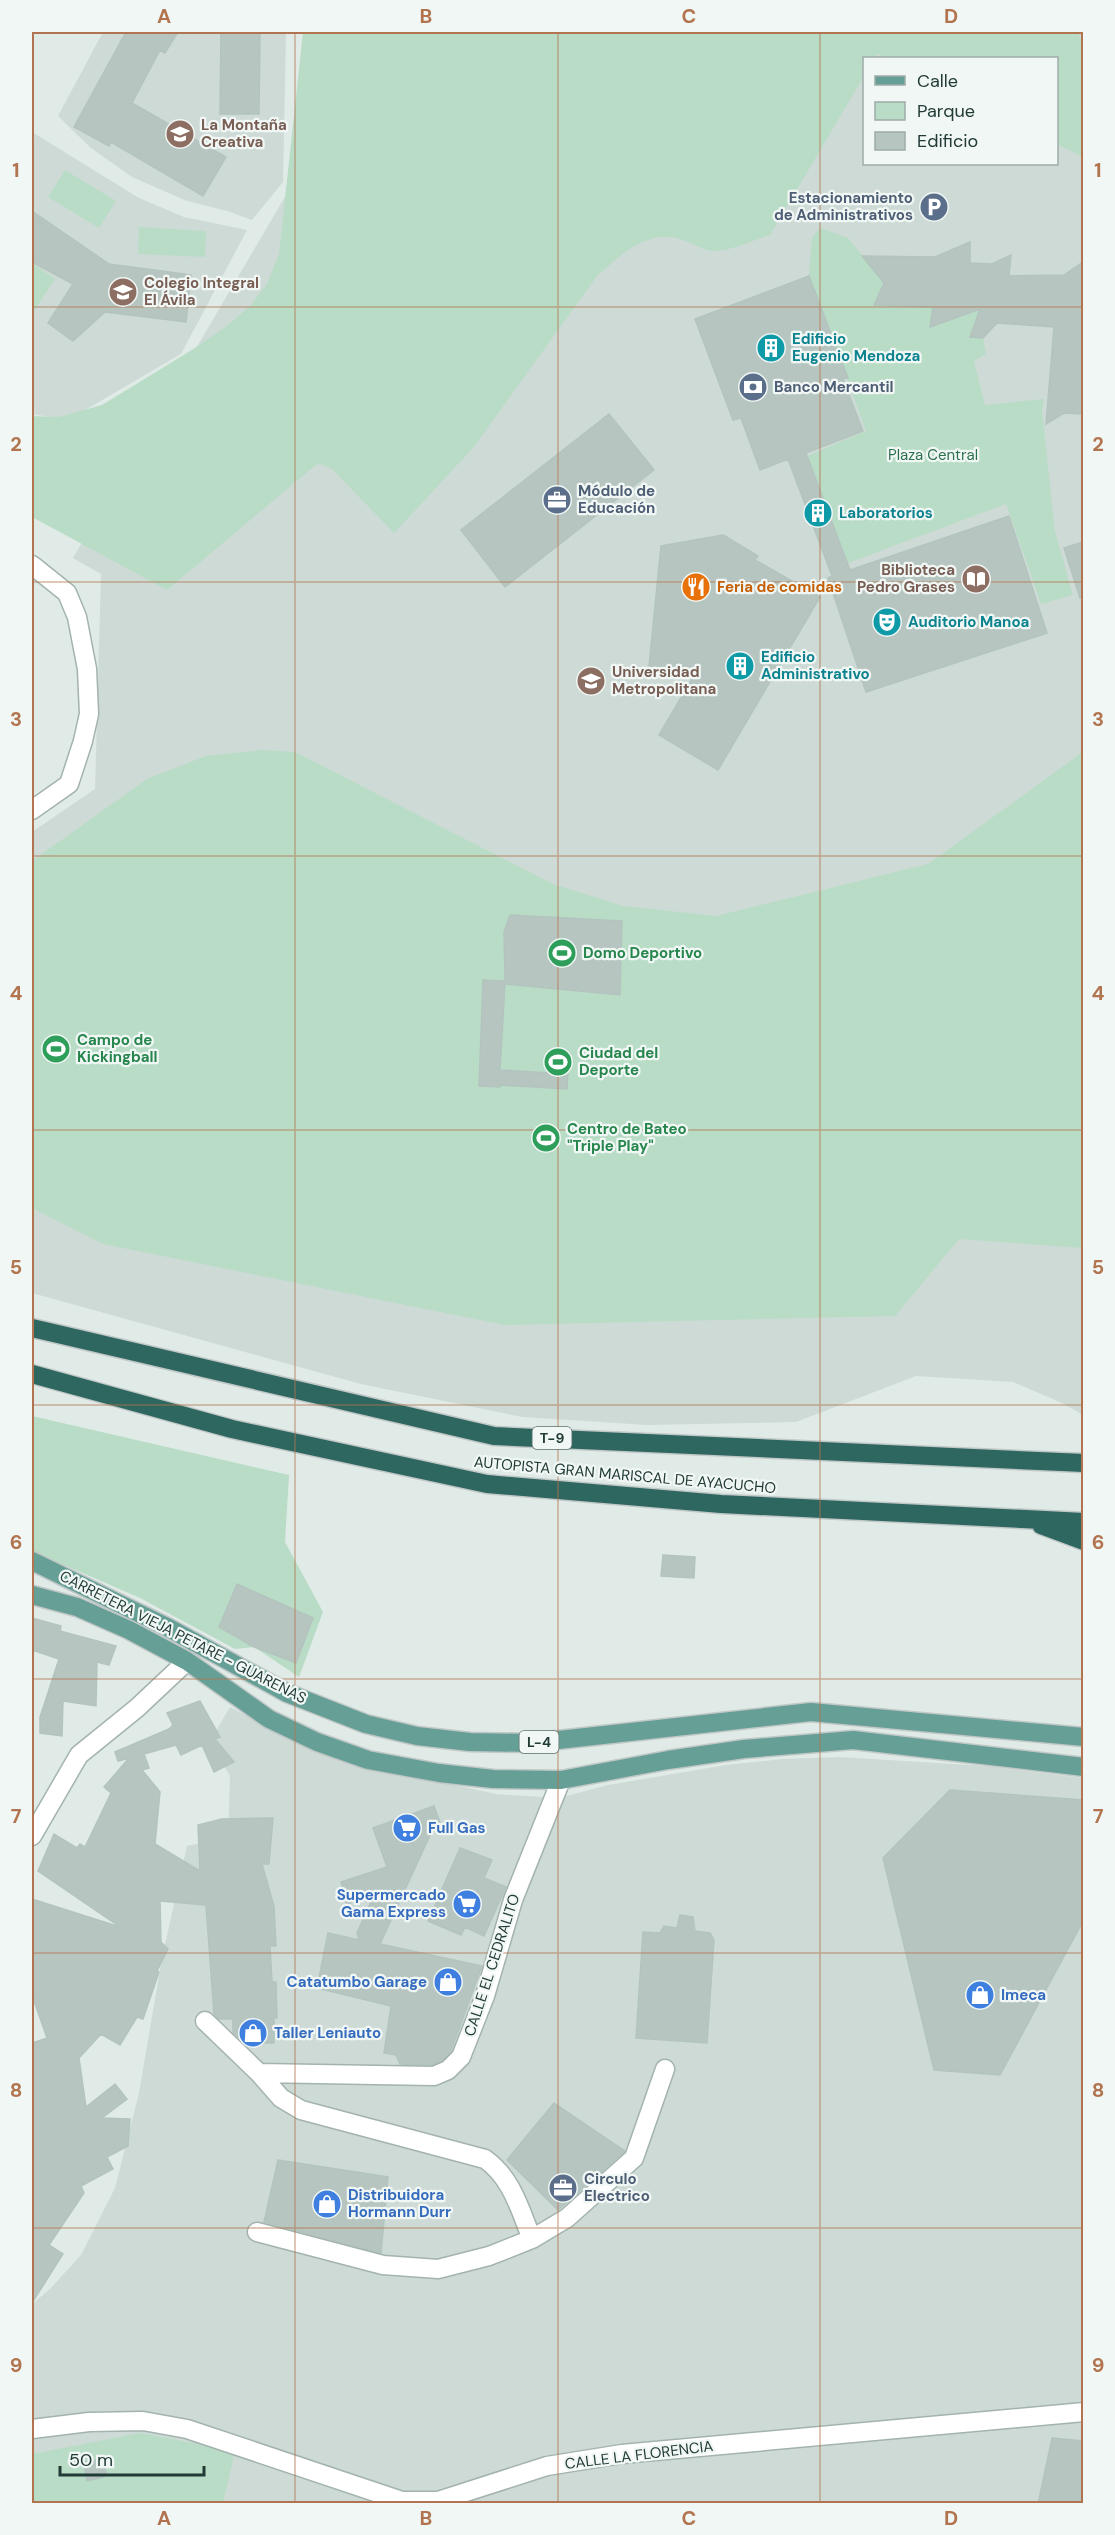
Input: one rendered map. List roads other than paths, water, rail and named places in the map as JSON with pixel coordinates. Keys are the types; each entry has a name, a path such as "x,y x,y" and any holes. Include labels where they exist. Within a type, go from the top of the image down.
{"highway":[{"name":"AUTOPISTA GRAN MARISCAL DE AYACUCHO","path":"32,1328 494,1436 1083,1463"},
{"name":"AUTOPISTA GRAN MARISCAL DE AYACUCHO","path":"32,1374 232,1429 487,1484 721,1504 1083,1522"},
{"path":"1028,1520 1083,1541"}],"main road":[{"name":"CARRETERA VIEJA PETARE - GUARENAS","path":"32,1561 156,1622 287,1693 366,1724 417,1737 531,1743 810,1712 1083,1737"},
{"name":"CARRETERA VIEJA PETARE - GUARENAS","path":"32,1595 77,1607 129,1630 187,1661 269,1719 317,1742 368,1760 465,1776 561,1779"},
{"path":"561,1779 744,1749 853,1740 1083,1767"}],"street":[{"path":"32,565 67,593 77,617 87,669 89,714 69,784 32,810"},
{"path":"32,1836 79,1755 137,1708 187,1661"},
{"name":"CALLE EL CEDRALITO","path":"259,2073 434,2076 448,2070 461,2057 485,1996 513,1900 561,1779"},
{"path":"205,2021 259,2073 281,2098 302,2110 485,2158 508,2182 532,2239"},
{"path":"257,2232 382,2265 438,2269 489,2256 532,2239 567,2218 634,2158 665,2070"},
{"name":"CALLE LA FLORENCIA","path":"32,2428 89,2422 143,2421 187,2429 402,2501 438,2501 547,2466 622,2454 1083,2412"}],"place":[{"name":"La Montaña Creativa","path":"180,134"},
{"name":"Estacionamiento de Administrativos","path":"934,207"},
{"name":"Colegio Integral El Ávila","path":"123,292"},
{"name":"Edificio Eugenio Mendoza","path":"771,348"},
{"name":"Banco Mercantil","path":"753,387"},
{"name":"Módulo de Educación","path":"557,500"},
{"name":"Laboratorios","path":"818,513"},
{"name":"Biblioteca Pedro Grases","path":"976,579"},
{"name":"Feria de comidas","path":"696,587"},
{"name":"Auditorio Manoa","path":"887,622"},
{"name":"Edificio Administrativo","path":"740,666"},
{"name":"Universidad Metropolitana","path":"591,681"},
{"name":"Domo Deportivo","path":"562,953"},
{"name":"Campo de Kickingball","path":"56,1049"},
{"name":"Ciudad del Deporte","path":"558,1062"},
{"name":"Centro de Bateo \"Triple Play\"","path":"546,1138"},
{"name":"Full Gas","path":"407,1828"},
{"name":"Supermercado Gama Express","path":"467,1904"},
{"name":"Catatumbo Garage","path":"448,1982"},
{"name":"Imeca","path":"980,1995"},
{"name":"Taller Leniauto","path":"253,2033"},
{"name":"Circulo Electrico","path":"563,2188"},
{"name":"Distribuidora Hormann Durr","path":"327,2204"}],"park label":[{"name":"Plaza Central","path":"933,455"}]}
